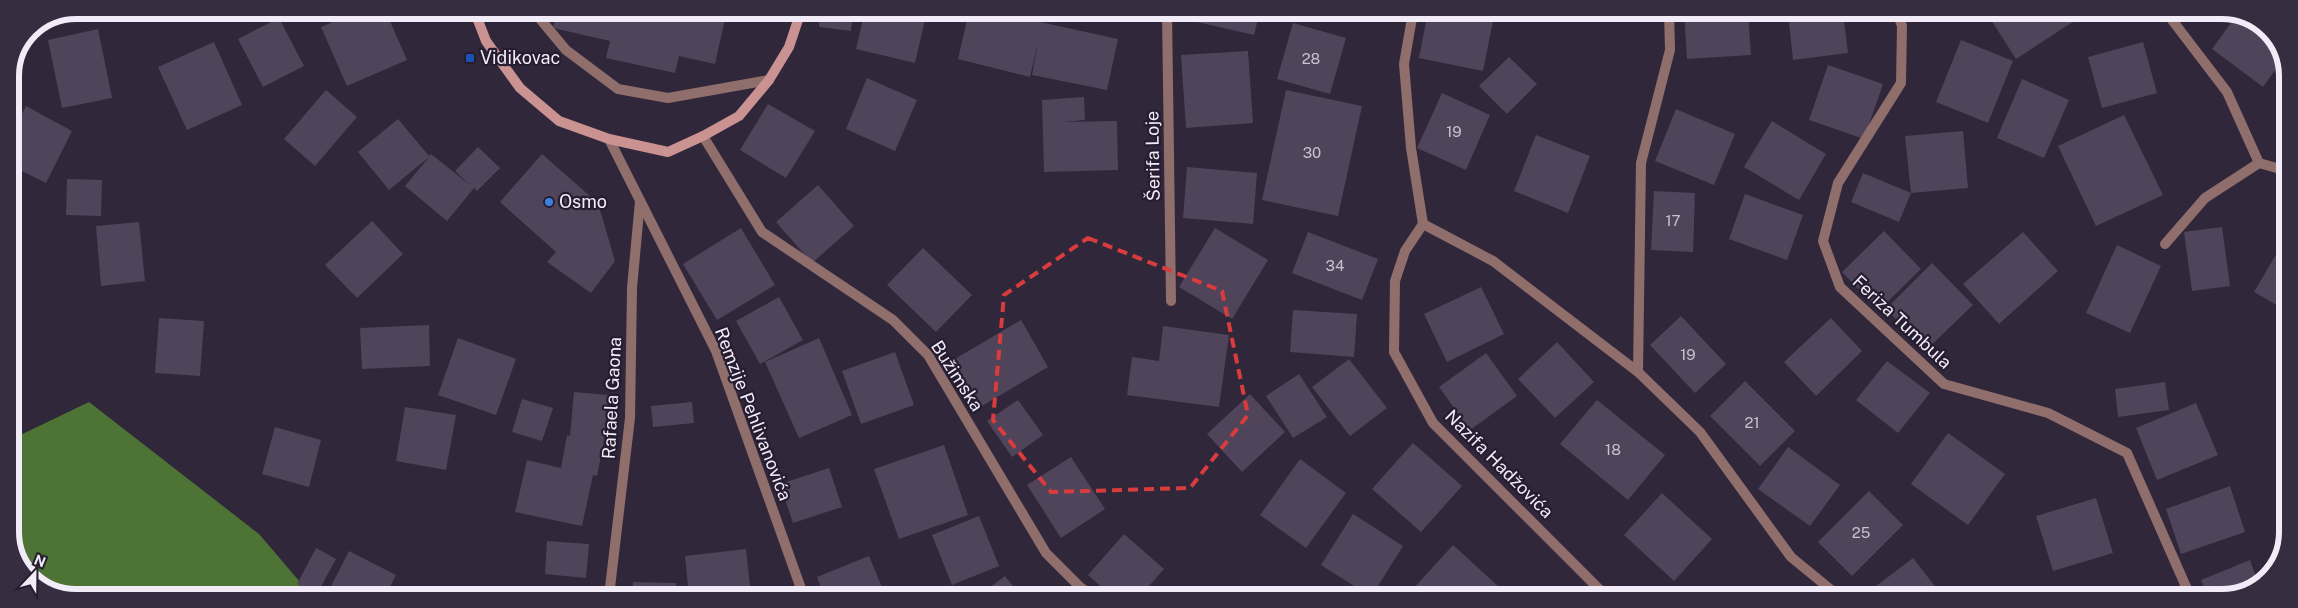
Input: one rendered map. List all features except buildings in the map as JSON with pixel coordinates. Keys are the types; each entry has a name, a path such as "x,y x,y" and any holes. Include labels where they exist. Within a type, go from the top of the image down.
{"street":[{"path":"477,19 486,41 520,88 559,121 609,139 668,152 703,136 739,116 769,80 789,47 798,19"},
{"path":"541,19 566,50 618,89 668,98 769,80"},
{"name":"Šerifa Loje","path":"1167,19 1172,300"},
{"path":"1412,19 1404,64 1411,148 1423,224 1493,261 1638,372 1700,432 1791,557 1830,589"},
{"path":"1638,372 1641,163 1670,50 1670,19"},
{"name":"Feriza Tumbula","path":"1900,19 1902,26 1901,83 1838,183 1823,241 1840,287 1944,384 2048,413 2128,453 2188,589"},
{"path":"2171,19 2227,92 2259,163"},
{"name":"Bužimska","path":"703,136 762,232 893,320 928,355 1046,553 1083,589"},
{"name":"Remzije Pehlivanovića","path":"609,139 716,351 801,589"},
{"path":"2165,244 2205,198 2259,163 2279,169"},
{"name":"Rafaela Gaona","path":"610,589 630,418 632,288 640,200"},
{"name":"Nazifa Hadžovića","path":"1423,224 1405,251 1395,281 1394,352 1433,423 1599,589"}],"highlighted area":[{"path":"1088,238 1222,291 1248,415 1190,488 1051,492 993,420 1004,295"}],"green space":[{"path":"89,402 259,534 306,589 68,589 44,580 28,564 20,543 19,436"}],"place":[{"name":"Vidikovac","path":"470,58"},
{"name":"Osmo","path":"549,202"}]}
